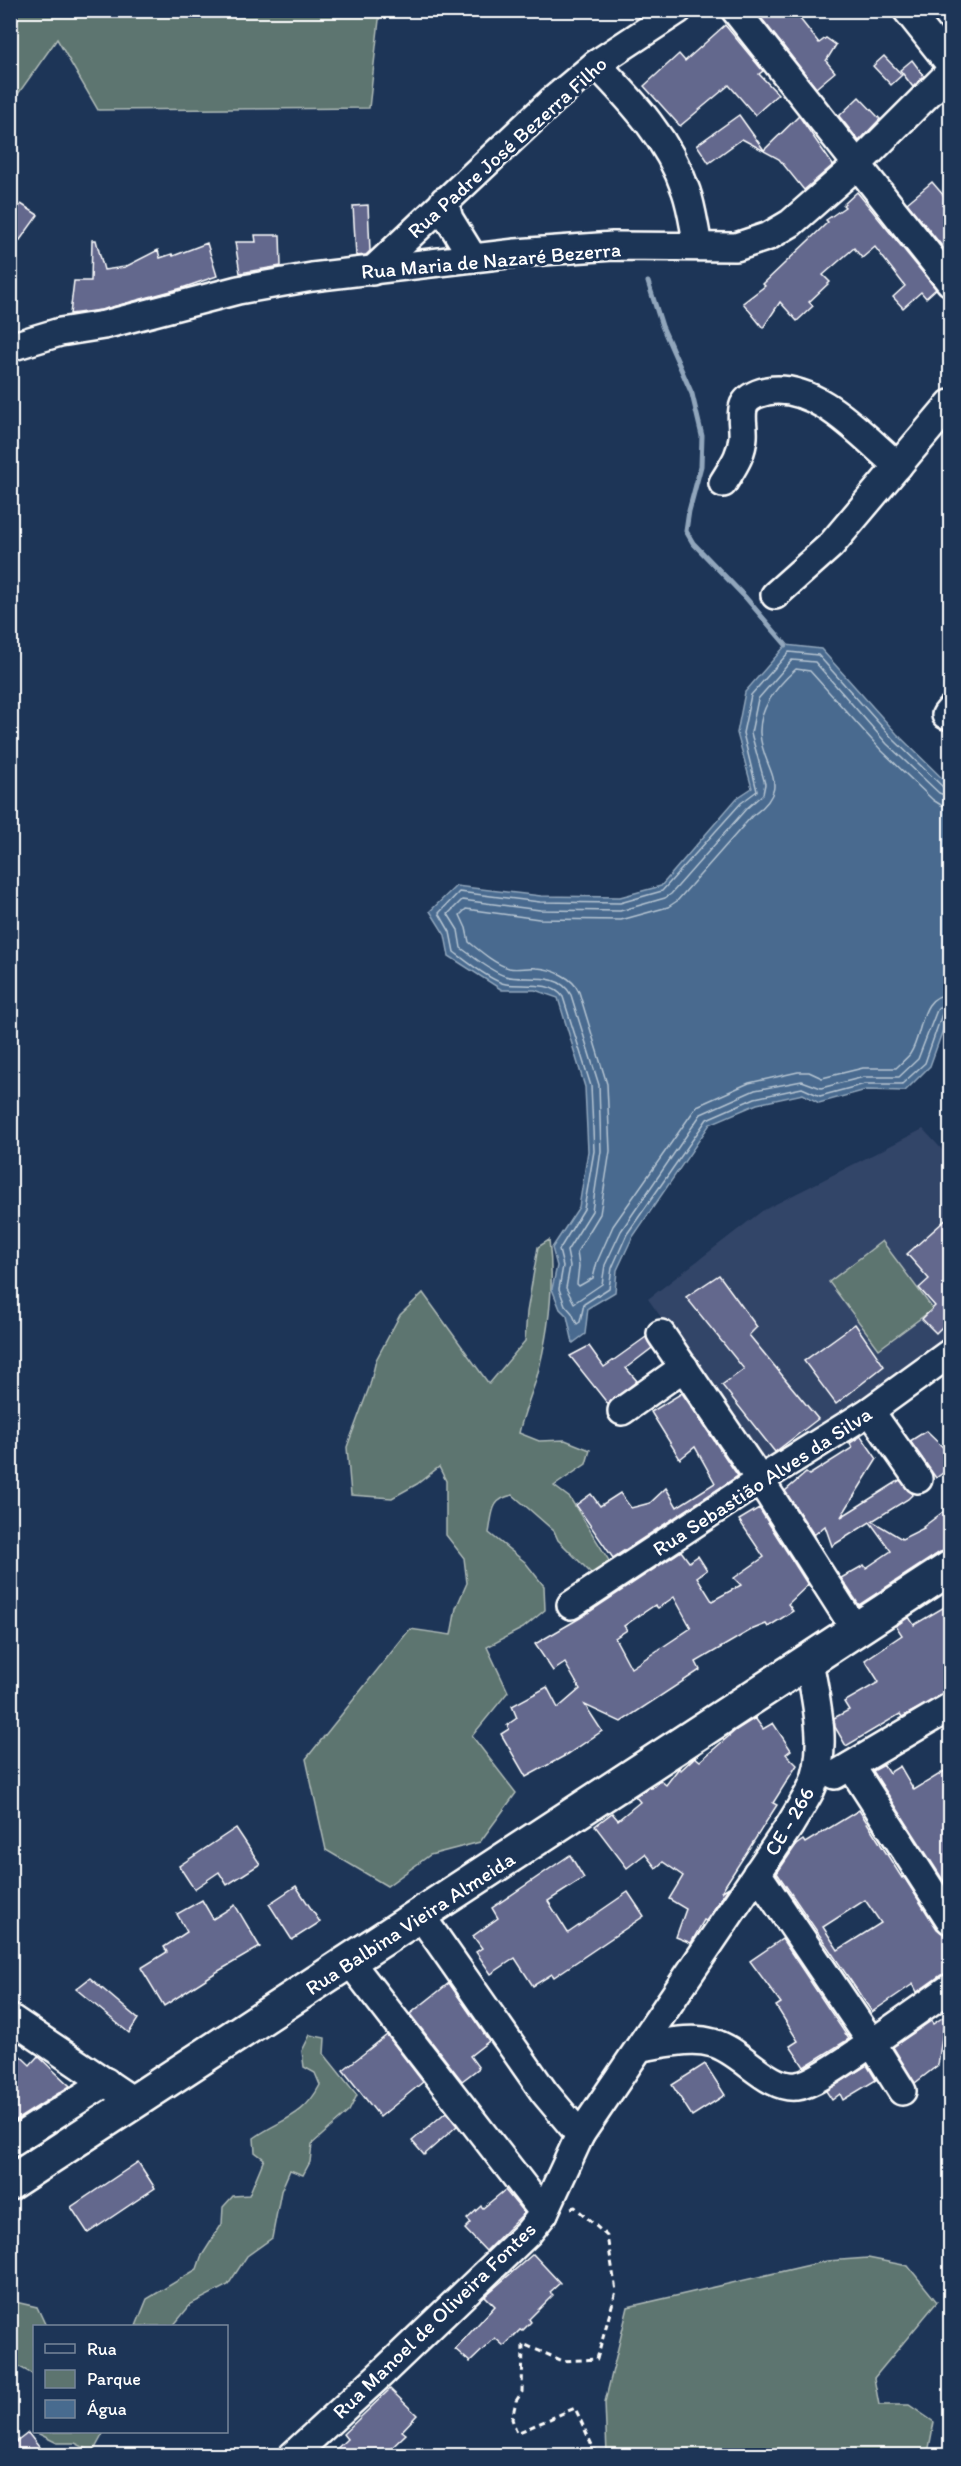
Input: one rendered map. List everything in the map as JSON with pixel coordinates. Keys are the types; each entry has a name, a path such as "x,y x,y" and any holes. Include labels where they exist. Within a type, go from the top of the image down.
{"main road":[{"name":"Rua Balbina Vieira Almeida","path":"10,2183 136,2103 951,1568"}],"street":[{"name":"Rua Padre José Bezerra Filho","path":"372,271 525,126 596,64 678,10"},
{"path":"735,10 856,166 951,282"},
{"path":"907,10 951,64"},
{"path":"596,64 631,100 666,144 686,191 698,245"},
{"name":"Rua Maria de Nazaré Bezerra","path":"10,347 60,332 104,325 238,290 312,277 473,258 613,246 736,247 770,237 791,223 856,166 951,72"},
{"path":"444,201 449,219 473,258"},
{"path":"723,483 742,450 744,429 742,414 745,405 750,398 775,390 798,392 820,402 898,466"},
{"path":"775,595 831,545 951,404"},
{"path":"661,1334 760,1480 855,1629"},
{"name":"Rua Sebastião Alves da Silva","path":"571,1605 760,1480 870,1411 951,1353"},
{"path":"622,1411 684,1367"},
{"path":"870,1411 918,1479"},
{"name":"CE - 266","path":"757,1873 812,1788 819,1762 820,1740 809,1661"},
{"path":"812,1788 951,1707"},
{"path":"851,1766 951,1920"},
{"path":"757,1873 902,2091"},
{"name":"Rua Manoel de Oliveira Fontes","path":"292,2456 528,2233 544,2212 580,2136 757,1873"},
{"path":"421,1916 544,2092 580,2136"},
{"path":"350,1962 544,2212"},
{"path":"640,2047 692,2040 716,2043 734,2053 772,2081 790,2087 810,2082 872,2043 951,1988"},
{"path":"10,2018 136,2103"},
{"path":"10,2143 106,2082"}],"path":[{"path":"544,2212 575,2207 607,2236 616,2291 597,2359 563,2361 523,2344 522,2392 516,2400 512,2419 517,2433 575,2408 597,2456"}],"shaded area":[{"path":"923,1129 950,1158 950,1340 768,1466 648,1299 762,1211"}],"green space":[{"path":"11,10 380,11 369,108 98,110 57,39 11,104"},
{"path":"549,1240 551,1293 547,1328 536,1380 519,1433 539,1441 565,1440 590,1450 586,1464 554,1486 570,1498 613,1567 598,1580 558,1540 554,1531 513,1495 496,1504 489,1533 525,1562 544,1586 545,1610 523,1628 487,1647 508,1692 472,1736 516,1793 480,1842 430,1855 387,1886 326,1850 306,1759 410,1629 451,1635 456,1608 467,1583 464,1558 446,1535 446,1481 439,1467 417,1484 392,1498 351,1495 347,1447 370,1385 376,1360 400,1315 423,1293 489,1384 525,1341 527,1312 538,1247"},
{"path":"882,1241 933,1309 879,1349 829,1282"},
{"path":"310,2035 325,2038 324,2054 357,2095 349,2111 312,2144 310,2162 303,2175 290,2170 281,2191 272,2238 247,2256 228,2285 191,2304 174,2325 136,2325 147,2299 197,2269 201,2257 222,2224 223,2207 233,2196 249,2195 264,2159 255,2152 254,2138 299,2111 320,2085 315,2073 304,2067 302,2051"},
{"path":"868,2258 908,2266 937,2302 874,2378 879,2405 909,2405 934,2422 929,2448 924,2455 607,2455 605,2402 628,2307 827,2261"},
{"path":"11,2301 37,2307 46,2325 33,2325 33,2374 11,2362"},
{"path":"37,2433 103,2433 93,2452 75,2443 57,2443"}],"water":[{"path":"786,645 821,649 897,734 950,786 950,1010 930,1066 905,1091 866,1090 819,1103 803,1094 757,1104 710,1124 632,1238 617,1270 615,1292 588,1308 585,1334 573,1343 567,1316 560,1309 552,1289 557,1266 552,1248 579,1207 588,1151 585,1087 558,998 535,990 502,990 449,956 445,935 430,911 456,886 541,896 620,897 661,886 737,798 752,788 737,733 745,692"}],"building":[{"path":"755,10 793,10 819,43 826,38 836,45 826,61 835,72 816,88"},
{"path":"725,25 763,71 759,74 778,94 755,115 729,85 680,126 644,86 679,54 685,61"},
{"path":"884,56 902,75 891,85 873,66"},
{"path":"912,60 924,76 913,87 900,70"},
{"path":"859,97 880,119 859,141 839,116"},
{"path":"739,115 764,150 799,116 833,165 804,190 779,159 742,139 709,163 697,145"},
{"path":"932,182 951,204 951,257 907,203"},
{"path":"857,192 936,289 926,298 921,292 903,308 893,297 905,286 875,247 862,258 854,248 823,275 830,282 809,302 813,306 797,321 780,302 763,328 743,303 765,286 763,284 828,222 826,220 845,207 843,205"},
{"path":"21,204 38,215 10,254 10,220"},
{"path":"368,205 370,251 366,255 356,256 353,206"},
{"path":"255,235 280,235 281,266 240,273 235,242 256,242"},
{"path":"92,240 96,240 104,270 125,267 158,250 160,258 172,254 173,256 207,243 217,276 101,310 70,314 74,281 91,281"},
{"path":"951,1215 951,1324 948,1321 936,1333 922,1319 935,1306 919,1288 929,1279 907,1254"},
{"path":"719,1275 757,1327 749,1335 818,1419 775,1452 722,1385 744,1369 686,1297"},
{"path":"855,1324 884,1366 836,1404 804,1361"},
{"path":"646,1337 652,1348 626,1368 637,1381 608,1404 570,1356 589,1346 604,1367"},
{"path":"682,1393 738,1476 613,1558 576,1505 591,1494 600,1506 620,1493 631,1508 650,1503 666,1488 677,1507 715,1483 695,1447 680,1459 651,1412"},
{"path":"926,1431 951,1455 951,1467 936,1478 910,1441"},
{"path":"861,1436 877,1459 841,1517 900,1480 913,1494 872,1521 902,1539 924,1528 951,1506 951,1550 940,1552 859,1605 841,1578 864,1565 866,1568 891,1551 870,1522 832,1546 825,1526 814,1535 785,1491 806,1473 809,1475 852,1448 850,1443"},
{"path":"759,1508 808,1585 788,1604 793,1611 768,1627 766,1624 751,1630 696,1662 700,1670 621,1722 585,1705 602,1731 568,1754 526,1777 501,1734 509,1729 507,1725 517,1718 512,1706 547,1687 558,1708 580,1689 565,1663 553,1671 535,1644 580,1618 681,1551 689,1562 698,1556 707,1570 697,1577 712,1601 741,1585 734,1578 764,1557 739,1520","holes":["674,1597 691,1628 631,1668 615,1638 627,1630 624,1626 655,1605 658,1608"]},
{"path":"951,1603 951,1691 902,1717 900,1714 846,1746 835,1727 834,1718 849,1710 844,1702 879,1682 865,1660 902,1635 896,1626 909,1617 914,1625"},
{"path":"755,1718 763,1729 773,1723 791,1750 786,1754 797,1765 773,1803 777,1805 721,1892 729,1887 706,1921 704,1920 691,1943 676,1937 686,1909 669,1899 683,1876 663,1862 656,1868 645,1854 627,1868 595,1826 612,1813 618,1820 640,1802 635,1796 652,1788 660,1780 666,1785 679,1768 681,1770 695,1757 700,1761 736,1730"},
{"path":"884,1765 889,1773 900,1766 914,1790 951,1767 951,1879 945,1883 873,1771"},
{"path":"859,1810 902,1878 904,1877 937,1929 944,1934 951,1945 951,1973 941,1975 917,1992 913,1984 872,2012 777,1873 796,1845 803,1840 805,1843","holes":["865,1900 881,1923 838,1950 823,1927"]},
{"path":"236,1828 260,1864 227,1885 219,1872 194,1889 179,1866"},
{"path":"570,1855 584,1878 548,1901 568,1933 628,1892 644,1916 554,1977 552,1974 533,1986 515,1958 491,1974 476,1952 482,1948 473,1936 498,1918 492,1908"},
{"path":"296,1886 320,1922 292,1940 269,1904"},
{"path":"202,1900 213,1919 235,1905 260,1947 164,2006 141,1968 167,1952 164,1947 187,1932 177,1914"},
{"path":"782,1939 849,2039 804,2067 790,2046 798,2041 776,2006 781,2003 750,1961"},
{"path":"90,1978 138,2019 129,2033 76,1989"},
{"path":"449,1983 489,2041 470,2056 479,2068 462,2081 410,2014"},
{"path":"945,2016 938,2065 915,2083 893,2047 931,2021 933,2024"},
{"path":"387,2035 423,2082 380,2117 343,2070"},
{"path":"10,2046 30,2065 38,2056 70,2086 10,2124"},
{"path":"705,2064 725,2095 692,2116 672,2085"},
{"path":"867,2065 876,2080 843,2100 840,2094 832,2100 826,2091"},
{"path":"446,2112 457,2126 424,2155 412,2141"},
{"path":"138,2162 155,2188 88,2233 71,2207"},
{"path":"505,2190 524,2213 486,2251 465,2229 471,2223 467,2219 481,2206 483,2208"},
{"path":"533,2254 560,2283 550,2292 553,2295 529,2319 531,2322 504,2346 495,2338 470,2362 455,2349 495,2306 485,2296"},
{"path":"390,2389 417,2415 402,2431 406,2434 383,2456 329,2456 347,2439 343,2434"},
{"path":"28,2433 46,2456 10,2456 10,2447"}],"waterway":[{"path":"648,282 662,326 692,394 702,436 701,466 686,531 693,543 746,598 786,645"}]}
